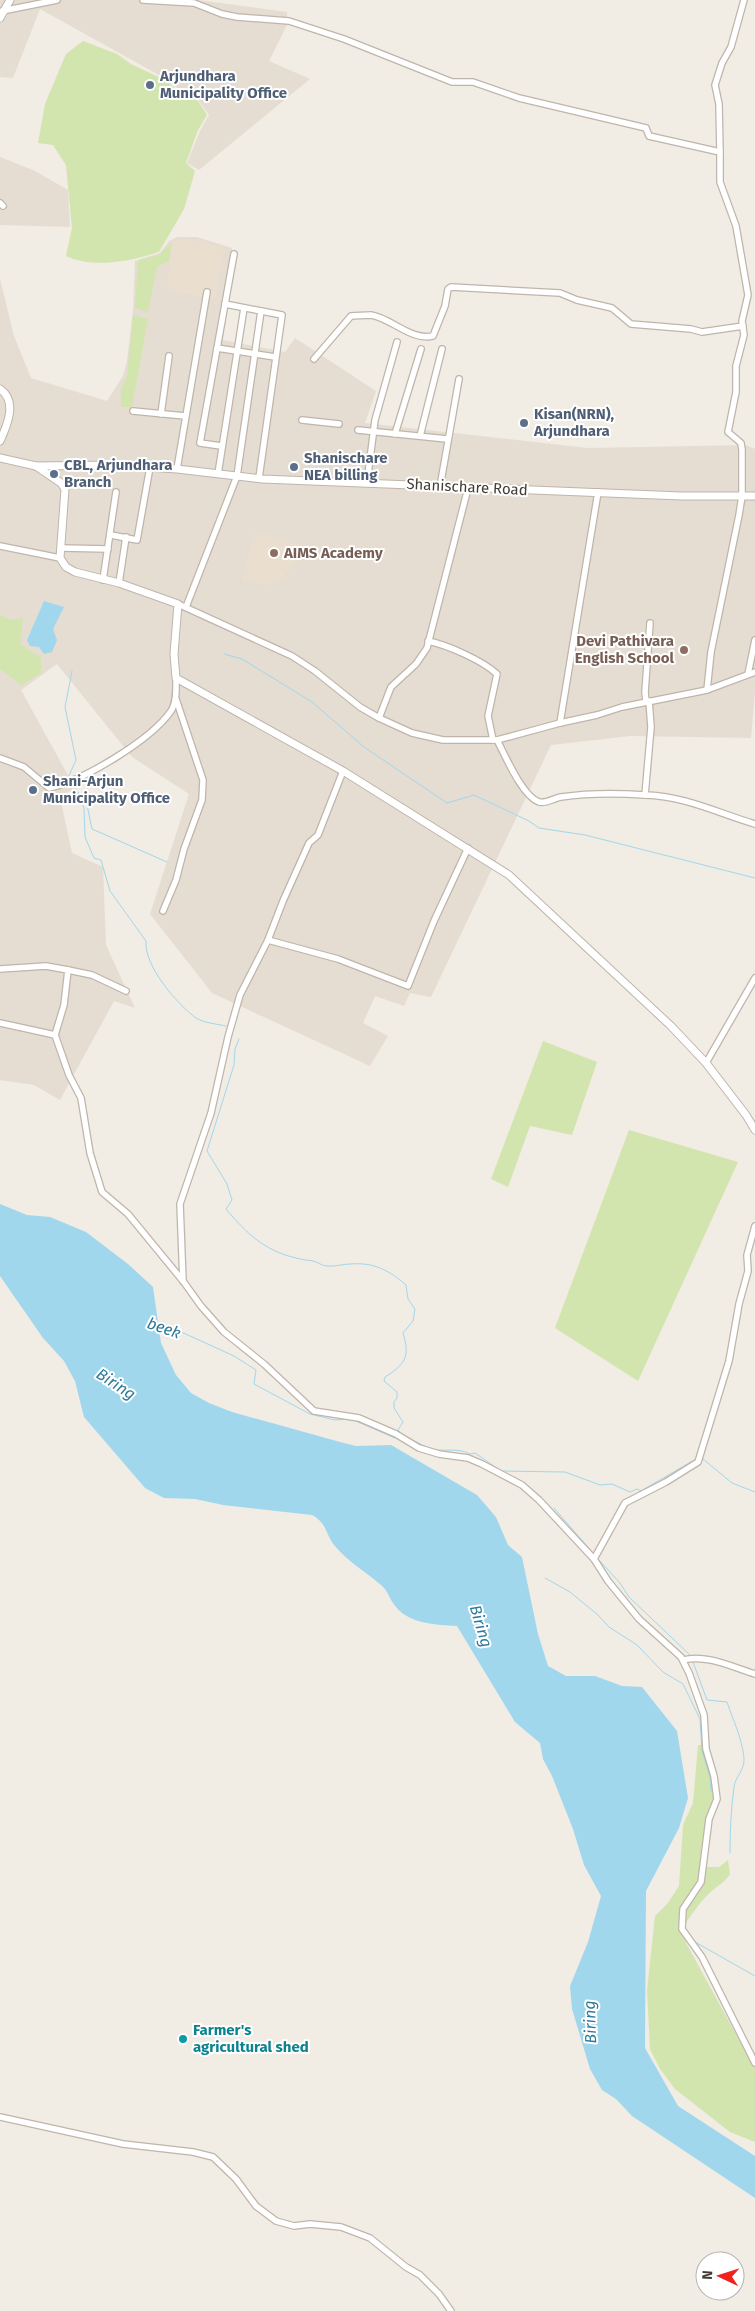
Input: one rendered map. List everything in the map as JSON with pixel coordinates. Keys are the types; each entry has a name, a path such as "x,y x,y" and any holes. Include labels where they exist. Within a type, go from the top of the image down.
{"street":[{"path":"0,18 10,0"},
{"path":"3,11 57,0"},
{"path":"143,0 194,3 222,14 237,17 289,21 344,39 452,82 472,82 519,98 646,128 649,136 720,152"},
{"path":"707,690 711,652 742,496 741,443 728,432 736,392 736,366 744,335 743,326 748,295 739,236 720,182 719,104 715,85 722,63 731,46 744,0"},
{"path":"222,446 200,443 234,254"},
{"path":"314,359 351,316 372,315 427,338 433,336 445,306 448,289 451,287 560,293 577,300 612,308 631,324 691,329 702,332 743,326"},
{"path":"177,469 207,292"},
{"path":"225,304 282,316 259,478"},
{"path":"218,474 244,308"},
{"path":"186,607 237,476 262,311"},
{"path":"366,482 373,432 397,342"},
{"path":"217,348 275,357"},
{"path":"420,436 442,348"},
{"path":"395,434 421,349"},
{"path":"161,414 169,356"},
{"path":"440,487 447,439 460,379"},
{"path":"0,389 7,396 10,416 0,441"},
{"path":"133,411 185,416"},
{"path":"302,420 339,424"},
{"path":"358,430 447,439"},
{"name":"Shanischare Road","path":"0,458 36,466 117,464 259,478 440,487 755,496"},
{"path":"36,466 61,483 65,489 60,558 66,568 119,583 186,607 292,656 315,671 360,707 412,733 443,740 495,740 648,701 707,690 755,672"},
{"path":"111,535 138,540 150,467"},
{"path":"380,718 391,688 422,656 428,641 468,488"},
{"path":"103,580 116,492"},
{"path":"560,722 598,492"},
{"path":"119,583 126,537"},
{"path":"0,546 60,558"},
{"path":"62,548 108,549"},
{"path":"0,758 24,767 50,788 67,784 116,758 139,740 172,711 176,698 174,654 178,604"},
{"path":"645,795 650,727 648,701 645,692 650,623"},
{"path":"748,674 755,640"},
{"path":"428,641 453,648 489,667 497,674 488,716 495,740 528,795 538,801 546,802 553,798 577,794 667,796 691,802 755,824"},
{"path":"176,678 343,771 388,801 468,848 509,875 671,1026 706,1063 746,1115 755,1130"},
{"path":"163,911 176,880 184,848 202,800 203,780 176,698"},
{"path":"183,1281 180,1204 211,1113 240,995 268,940 309,843 318,835 343,771"},
{"path":"268,940 338,959 408,986 434,921 468,848"},
{"path":"0,968 46,966 68,970 92,976 126,991"},
{"path":"68,970 64,1005 55,1035 69,1075 81,1098 90,1153 102,1192 128,1214 224,1332 264,1364 314,1410 359,1418 396,1434 419,1448 439,1454 468,1458 522,1485 539,1500 594,1559 608,1582 639,1619 683,1660 704,1715 706,1749 718,1792 709,1819 701,1882 683,1909 682,1929 702,1957 755,2063"},
{"path":"706,1063 755,978"},
{"path":"0,1023 55,1035"},
{"path":"594,1559 625,1503 666,1482 698,1462 729,1361 739,1304 748,1271 747,1254 755,1226"},
{"path":"683,1660 695,1657 711,1660 755,1674"},
{"path":"0,2116 123,2144 192,2152 213,2157 236,2179 256,2206 276,2221 294,2226 310,2224 341,2227 370,2238 406,2267 420,2275 439,2294 451,2311"}],"shaded area":[{"path":"0,0 198,0 287,12 287,25 269,61 310,79 199,170 187,163 200,131 209,115 198,100 183,93 168,80 40,9 13,78 0,77"},
{"path":"0,157 35,171 68,190 70,227 0,225"},
{"path":"177,237 197,237 232,248 223,340 285,352 295,338 376,391 365,423 588,448 746,445 755,449 755,690 751,738 630,736 551,745 431,997 410,993 404,1006 375,996 363,1023 388,1036 370,1066 212,993 150,914 189,794 132,757 57,664 21,690 75,788 60,797 72,853 103,867 106,945 135,1008 114,1001 60,1100 34,1085 0,1080 0,279 14,336 31,378 107,401 123,376 127,361 133,310 135,261 160,253 169,241"},
{"path":"189,239 224,248 215,299 167,290 172,242"},
{"name":"AIMS Academy","path":"260,532 304,547 284,577 267,585 242,581 254,535"}],"green space":[{"path":"83,41 117,54 131,64 167,81 182,95 198,101 207,115 198,130 186,163 195,171 184,209 159,252 125,261 100,263 77,260 66,256 72,228 66,165 53,145 38,143 45,104 66,54"},
{"path":"172,242 169,261 157,267 148,312 135,308 138,260 159,255"},
{"path":"133,315 148,319 132,407 121,407 121,390 127,376"},
{"path":"0,615 10,620 23,618 20,644 41,658 41,673 21,685 0,669"},
{"path":"543,1041 597,1062 572,1135 530,1126 508,1187 491,1179"},
{"path":"629,1130 738,1162 638,1381 555,1328"},
{"path":"698,1745 705,1745 711,1775 718,1785 715,1801 708,1814 706,1825 707,1867 719,1867 728,1860 730,1874 705,1898 685,1924 686,1943 755,2069 755,2142 730,2132 675,2089 660,2069 650,2049 647,1990 655,1916 668,1903 679,1886 683,1825 693,1803"}],"water":[{"path":"44,601 64,607 53,629 57,640 52,652 44,654 39,647 30,646 27,640"},
{"name":"Biring","path":"0,1204 27,1215 50,1217 86,1232 128,1264 153,1287 161,1343 176,1375 191,1393 209,1403 232,1412 340,1442 356,1446 391,1445 477,1495 496,1517 508,1545 522,1557 538,1634 548,1666 566,1676 595,1676 622,1686 642,1687 677,1731 688,1798 679,1828 646,1891 645,2048 678,2106 755,2156 755,2198 632,2116 616,2099 602,2090 590,2069 572,2009 570,1986 588,1942 601,1896 584,1865 573,1829 552,1776 543,1759 540,1743 515,1722 457,1626 424,1623 402,1613 394,1605 383,1587 339,1551 331,1541 321,1521 312,1515 223,1505 195,1499 164,1498 145,1488 84,1417 75,1381 64,1361 43,1338 0,1276"}],"waterway":[{"path":"224,654 242,659 312,702 364,747 447,803 474,795 529,821 539,828 585,835 755,878"},
{"path":"67,780 76,760 65,707 72,671"},
{"path":"75,788 84,808 85,837 94,858 101,860 110,891 146,941 150,962 156,973 171,994 188,1012 199,1020 226,1026"},
{"path":"78,792 87,805 92,829 167,862"},
{"path":"239,1039 235,1049 234,1065 207,1151 227,1184 232,1200 226,1209 254,1238 274,1251 325,1266 366,1264 387,1271 406,1285 408,1299 415,1309 413,1321 403,1333 406,1354 398,1368 385,1377 384,1381 397,1392 394,1408 403,1422 398,1430 404,1436"},
{"name":"beek","path":"157,1325 166,1325 234,1356 256,1370 254,1384 310,1414 335,1420 351,1419 395,1438"},
{"path":"407,1438 434,1449 475,1453 501,1471 565,1472 600,1485 612,1484 630,1492 637,1489 641,1491 696,1459"},
{"path":"703,1459 732,1483 755,1492"},
{"path":"554,1508 593,1553"},
{"path":"598,1559 620,1583 629,1597 691,1656"},
{"path":"545,1578 570,1592 598,1615 609,1627 637,1645 663,1672 683,1684 700,1719 702,1751 710,1777 711,1791"},
{"path":"693,1662 707,1700 727,1702 743,1751 744,1762 734,1787 730,1853"},
{"path":"695,1942 755,1976"}],"place":[{"name":"Arjundhara Municipality Office","path":"150,85"},
{"name":"Kisan(NRN), Arjundhara","path":"524,423"},
{"name":"Shanischare NEA billing","path":"294,467"},
{"name":"CBL, Arjundhara Branch","path":"54,474"},
{"name":"AIMS Academy","path":"274,553"},
{"name":"Devi Pathivara English School","path":"684,650"},
{"name":"Shani-Arjun Municipality Office","path":"33,790"},
{"name":"Farmer's agricultural shed","path":"183,2039"}]}
